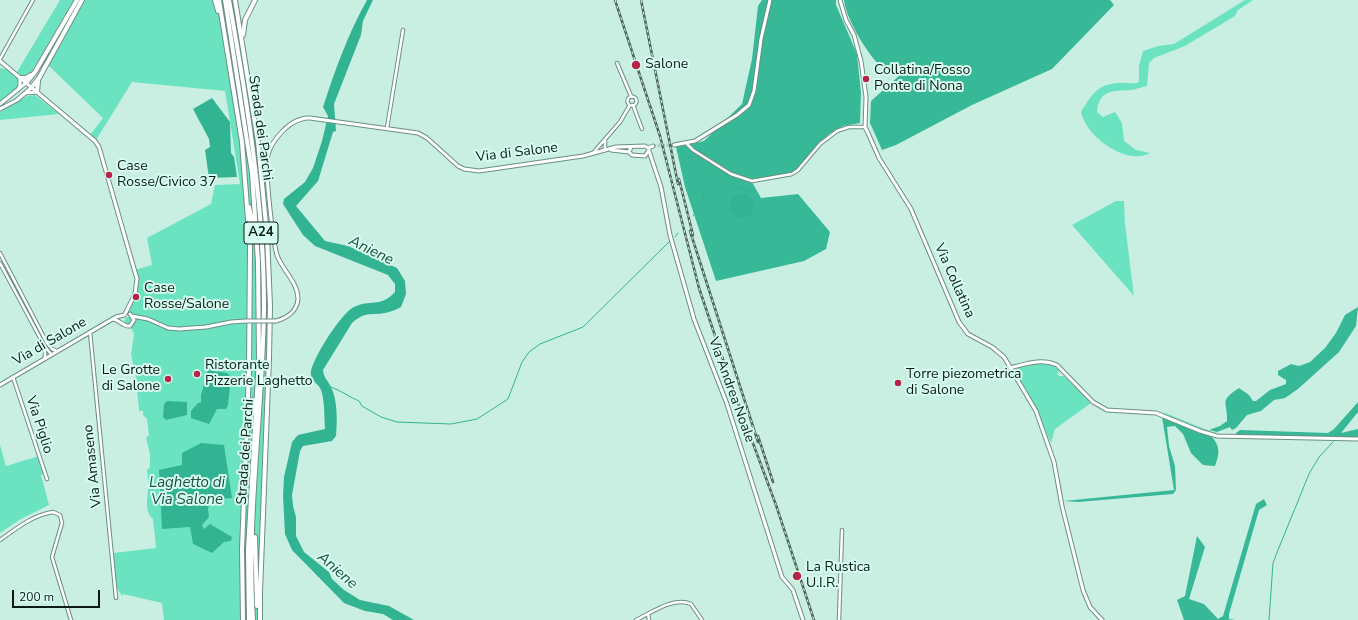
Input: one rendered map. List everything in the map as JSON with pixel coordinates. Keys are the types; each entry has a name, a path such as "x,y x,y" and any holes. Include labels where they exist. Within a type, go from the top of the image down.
{"highway":[{"path":"26,83 35,72 77,0"},
{"path":"31,88 39,78 82,0"},
{"path":"215,0 225,38"},
{"path":"219,0 258,262"},
{"name":"Strada dei Parchi","path":"225,0 252,173 258,262 259,358 248,550 249,620"},
{"name":"Strada dei Parchi","path":"229,0 252,141 261,235 264,306 263,362 251,565 253,620"},
{"path":"235,0 263,188 270,306 260,620"},
{"path":"245,60 244,25 247,14 255,0"},
{"path":"20,78 28,77 35,72"},
{"path":"37,92 39,78"},
{"path":"243,620 242,549 250,285 244,160"},
{"path":"246,450 259,358"},
{"path":"256,469 254,558 260,620"}],"street":[{"path":"33,0 0,60 95,142 100,150 136,275 136,288 130,307 122,318 122,323"},
{"path":"674,145 687,144 700,139 737,115 750,102 756,81 761,38 770,0"},
{"name":"Via Collatina","path":"840,0 846,20 854,35 861,61 866,97 865,127 879,158 911,209 961,326 968,334 997,351 1010,368 1036,411 1049,445 1083,590 1090,607 1102,620"},
{"path":"387,128 404,30"},
{"path":"591,154 623,118 631,105 637,100 634,96 631,96 617,63"},
{"path":"16,93 20,84 20,78"},
{"path":"0,104 16,93 26,83"},
{"path":"0,109 26,93 31,88"},
{"path":"26,93 37,92"},
{"path":"631,96 628,101 642,129"},
{"name":"Via di Salone","path":"144,319 168,328 179,330 206,328 227,322 276,321 286,318 291,314 295,308 298,296 295,287 281,264 276,251 267,168 268,155 274,144 291,124 301,119 318,118 421,134 458,166 473,170 491,170 591,154 611,148 645,146 649,150"},
{"path":"687,144 693,150 724,171 736,177 752,181 792,174 798,170 820,144 837,131 849,127 865,127"},
{"path":"605,139 611,148"},
{"path":"605,139 602,144 605,150"},
{"path":"629,152 630,148 633,146"},
{"name":"Via di Salone","path":"605,150 629,152 632,155 645,156 653,146"},
{"name":"Via Andrea Noale","path":"649,150 661,187 670,235 694,319 727,404 782,577 793,590 803,620"},
{"path":"645,156 653,161"},
{"path":"0,253 47,343 52,349 58,351"},
{"path":"0,263 45,348 52,354"},
{"path":"130,307 131,315 134,320 133,324"},
{"path":"125,315 131,315 144,319"},
{"name":"Via di Salone","path":"0,385 112,319 125,315"},
{"path":"112,319 127,327 144,319"},
{"name":"Via Amaseno","path":"90,332 116,598"},
{"path":"45,348 45,359"},
{"path":"1010,368 1033,363 1050,362 1057,365 1093,402 1104,409 1160,414 1212,435 1358,439"},
{"name":"Via Piglio","path":"14,377 47,479"},
{"path":"0,540 34,518 52,512 60,515 62,523 52,557 71,620"},
{"path":"840,620 842,530"},
{"path":"636,620 673,603 688,603 695,608 702,620"},
{"path":"648,614 649,620"}],"shaded area":[{"path":"60,0 74,0 32,71 22,76 17,72"},
{"path":"83,0 237,0 253,90 265,181 270,242 271,336 262,526 263,620 164,620 162,603 123,594 122,596 117,588 113,553 156,548 153,519 147,505 147,470 150,467 150,454 146,438 149,435 147,419 143,415 143,411 139,411 136,378 131,354 134,334 131,328 133,324 126,324 124,321 126,317 130,317 130,307 137,288 135,270 152,265 147,238 211,204 215,185 240,184 225,91 132,82 96,140 90,135 103,118 48,65"},
{"path":"762,0 836,0 836,5 857,54 861,93 860,123 843,126 829,134 794,173 752,182 761,198 798,194 830,232 826,249 804,261 716,281 685,187 676,147 704,141 742,104 752,59 758,6"},
{"path":"844,0 1110,0 1114,5 1052,69 972,105 896,145 882,150 870,123 871,101 901,74 890,72 878,64 859,38 849,17"},
{"path":"1245,0 1253,0 1238,10 1235,16 1185,46 1154,58 1149,63 1147,86 1132,90 1114,91 1104,95 1101,99 1098,104 1097,112 1103,117 1115,112 1122,123 1124,141 1136,150 1150,153 1141,156 1130,156 1119,152 1109,147 1091,131 1084,121 1081,112 1088,101 1095,92 1105,86 1120,83 1137,83 1139,81 1139,66 1143,51 1158,46 1174,44"},
{"path":"0,68 11,70 26,83 0,104"},
{"path":"35,95 59,114 0,120 0,112 27,96"},
{"path":"1116,201 1124,201 1125,224 1134,296 1072,225"},
{"path":"1358,307 1356,326 1339,352 1298,389 1285,398 1274,400 1261,411 1247,415 1236,428 1232,430 1230,427 1217,432 1209,430 1220,426 1227,421 1226,399 1228,396 1239,388 1249,395 1253,401 1256,401 1270,390 1286,384 1286,380 1278,375 1278,371 1291,364 1299,366 1310,362 1325,348 1336,333 1345,315"},
{"path":"1041,363 1056,367 1059,371 1057,374 1064,376 1091,403 1055,429 1051,443 1036,410 1015,371 1018,368"},
{"path":"1358,402 1358,412 1341,433 1358,429 1358,438 1237,435 1236,433 1240,430 1328,433 1334,429"},
{"path":"1163,412 1211,432 1206,431 1172,418"},
{"path":"1162,417 1212,437 1218,448 1215,466 1203,465 1191,453 1183,434 1175,426 1167,427 1169,446 1175,466 1176,490 1173,494 1078,502 1064,501 1174,490"},
{"path":"0,445 6,466 39,456 45,474 41,475 49,505 19,520 0,533"},
{"path":"1264,499 1267,505 1259,510 1229,614 1229,619 1235,620 1184,620 1177,600 1185,596 1197,536 1205,547 1189,599 1204,604 1218,619 1223,616 1256,504"}],"water":[{"path":"367,0 373,0 363,21 361,35 334,104 336,131 333,132 318,181 296,206 325,241 348,246 397,268 405,281 406,294 401,307 392,311 362,316 352,323 323,370 335,399 337,418 336,436 332,441 303,446 300,451 292,495 296,517 296,536 304,552 329,572 332,579 344,590 360,600 389,606 414,620 393,620 383,614 365,611 344,603 292,550 285,534 283,496 284,477 292,442 298,435 325,429 324,404 322,395 320,388 311,375 315,360 327,338 349,311 360,305 385,300 395,292 395,284 388,275 315,246 303,235 283,204 284,199 305,182 313,168 328,116 323,107 332,79 342,52"},
{"path":"212,98 230,122 231,153 234,157 237,177 209,178 205,150 210,147 209,139 193,109"},
{"path":"742,194 750,198 754,206 750,214 742,218 734,214 730,206 734,198"},
{"path":"208,370 227,373 231,377 228,405 226,409 217,409 209,424 191,418 191,411 198,403 201,403 201,395"},
{"path":"167,401 187,402 187,415 166,420 163,417 164,404"},
{"name":"Laghetto di Via Salone","path":"201,443 224,445 232,498 212,500 208,508 209,517 202,525 204,529 210,524 232,537 231,541 224,542 212,553 193,544 190,527 162,529 159,470 182,465 182,453"}],"waterway":[{"path":"693,216 703,202 704,185 708,180 755,192"},
{"path":"675,237 678,233"},
{"path":"331,387 359,401 362,406 381,417 397,422 451,424 477,419 508,399 522,362 529,352 540,344 583,327 669,242"},
{"path":"1338,434 1358,410"},
{"path":"1269,620 1273,563 1309,474 1319,457 1333,442"}],"tunnel":[{"path":"653,146 674,145"}],"railway":[{"path":"615,0 660,136 699,288 735,395 776,505 814,620"},
{"path":"641,0 678,184"},
{"path":"679,179 693,235"},
{"path":"690,231 758,442"},
{"path":"758,436 773,482"}],"place":[{"name":"Salone","path":"636,65"},
{"name":"Collatina/Fosso Ponte di Nona","path":"866,79"},
{"name":"Case Rosse/Civico 37","path":"109,175"},
{"name":"Case Rosse/Salone","path":"136,297"},
{"name":"Ristorante Pizzerie Laghetto","path":"197,374"},
{"name":"Le Grotte di Salone","path":"168,379"},
{"name":"Torre piezometrica di Salone","path":"898,383"},
{"name":"La Rustica U.I.R.","path":"797,576"}],"water label":[{"name":"Aniene","path":"371,251"},
{"name":"Aniene","path":"337,571"}]}
